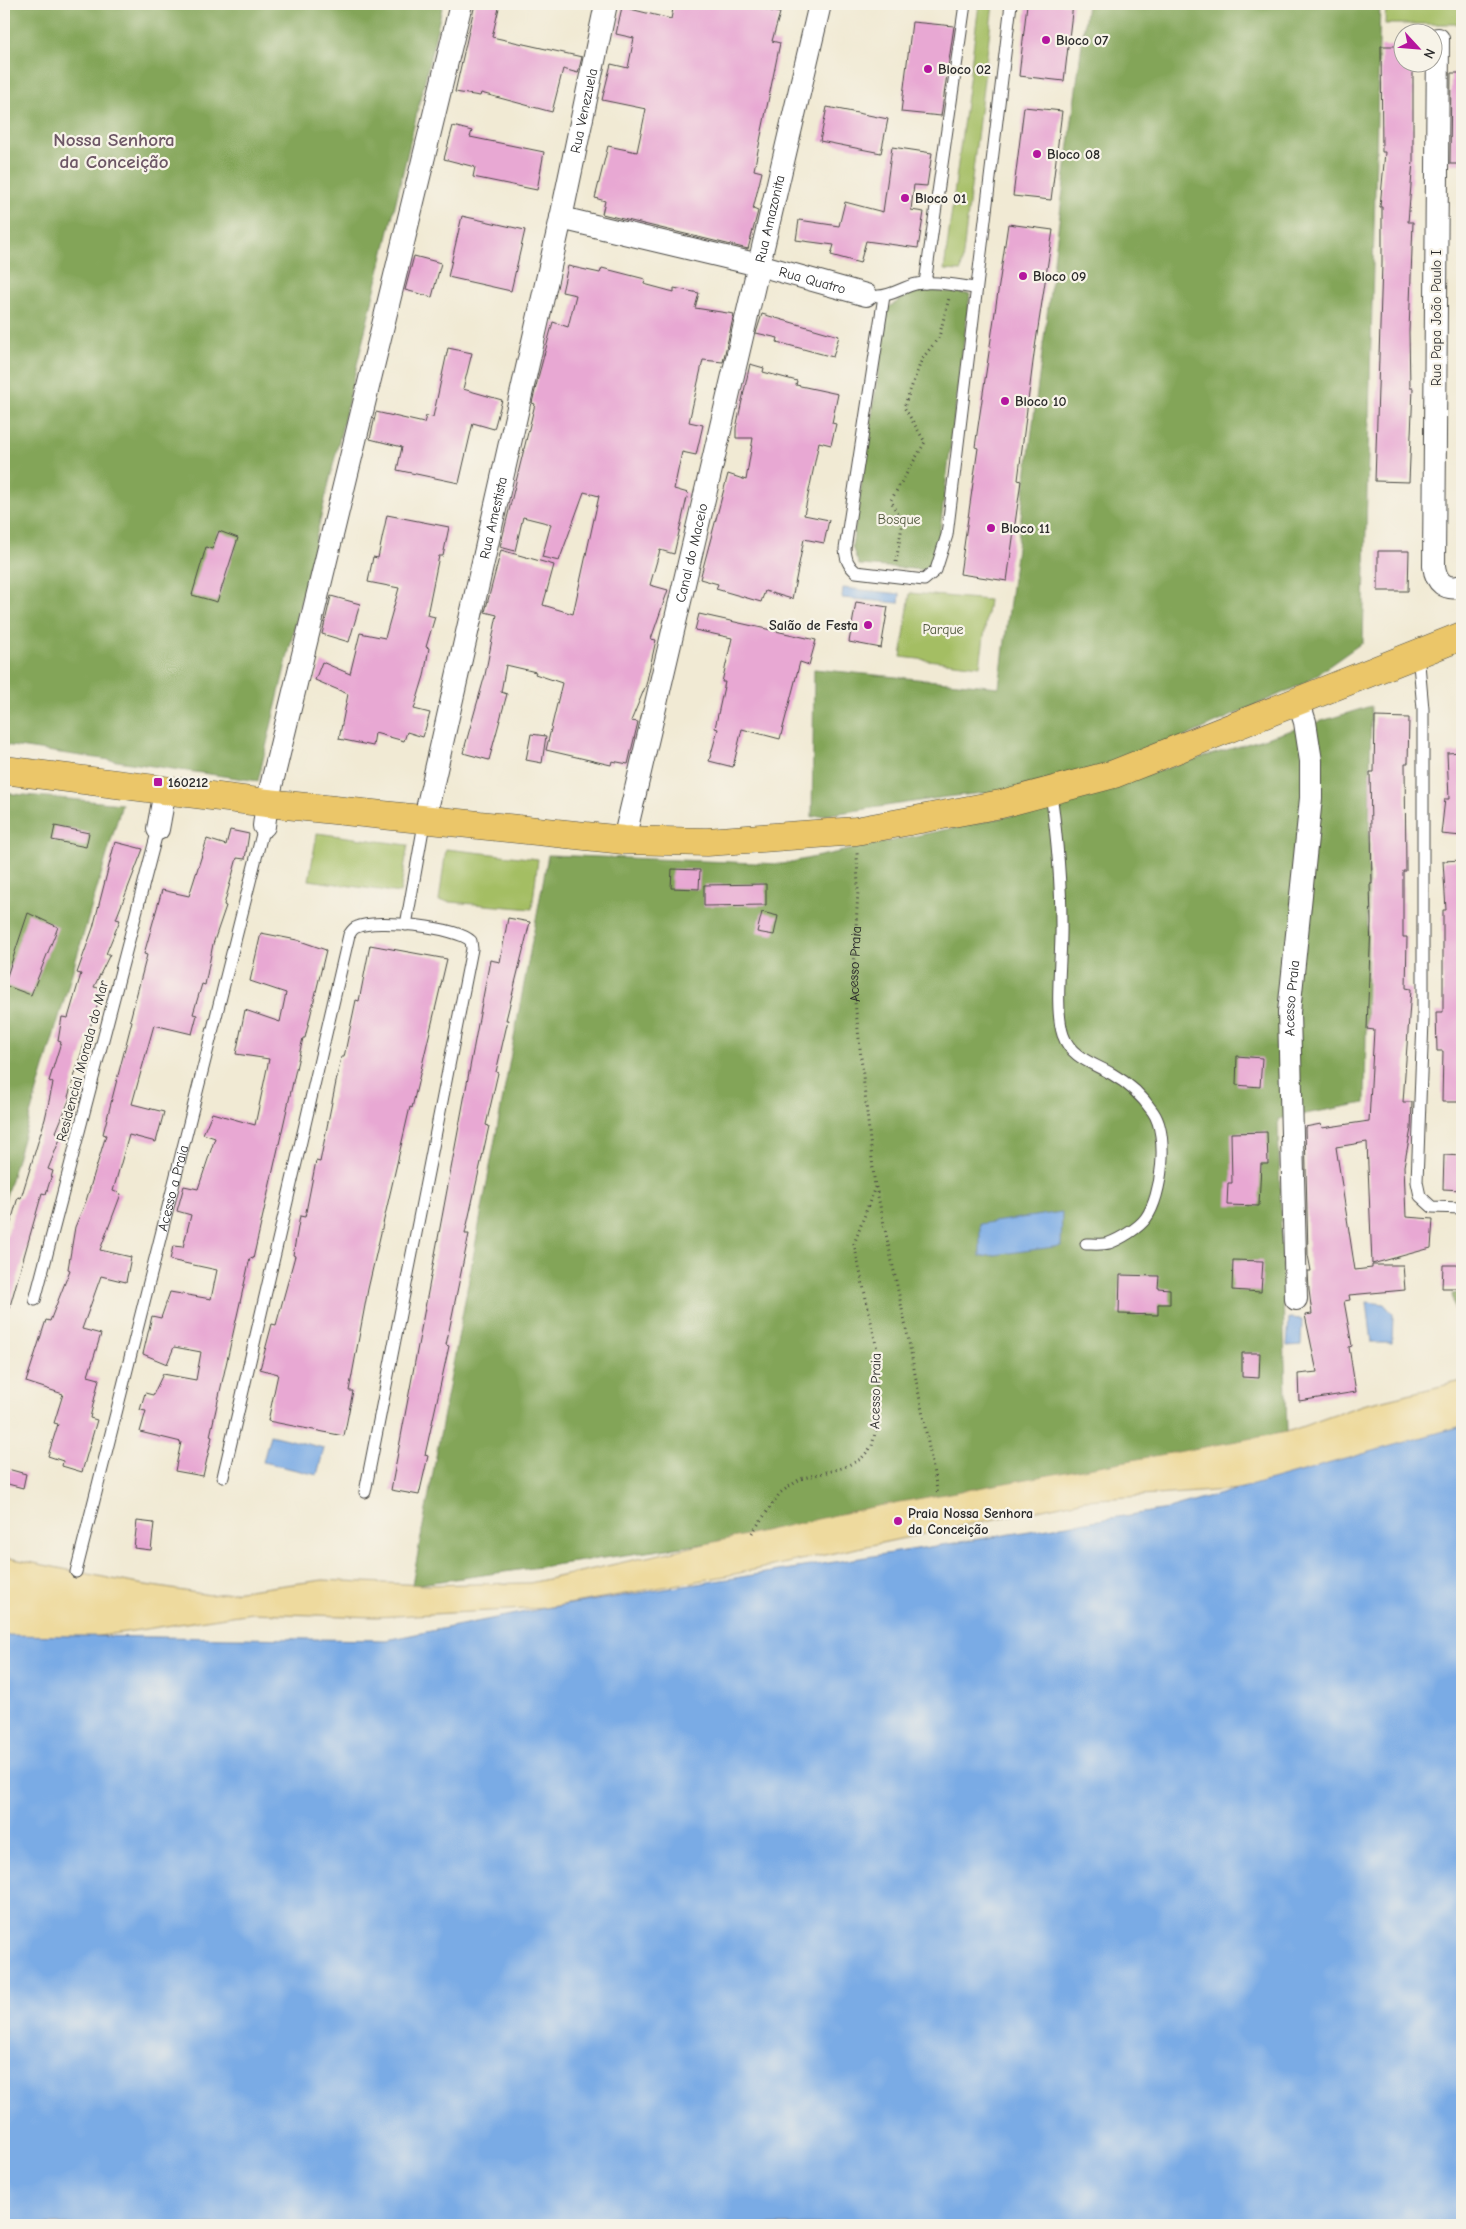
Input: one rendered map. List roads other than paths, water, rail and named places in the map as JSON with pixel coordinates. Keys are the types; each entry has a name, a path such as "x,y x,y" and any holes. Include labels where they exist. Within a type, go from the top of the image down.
{"main road":[{"path":"4,770 166,791 265,814 425,818 624,840 707,842 856,831 1001,804 1114,774 1462,636"}],"street":[{"path":"265,814 461,4"},
{"name":"Rua Venezuela","path":"561,218 606,4"},
{"name":"Rua Amazonita","path":"561,218 759,266 820,4"},
{"name":"Rua Papa João Paulo I","path":"1438,72 1434,566 1435,576 1441,584 1456,587"},
{"name":"Rua Amestista","path":"425,818 561,218"},
{"name":"Rua Quatro","path":"759,266 875,295"},
{"name":"Canal do Maceio","path":"624,840 759,266"},
{"name":"Acesso Praia","path":"1296,1299 1289,1012 1311,798 1311,761 1305,722 1298,700"},
{"path":"158,829 166,791"}],"lane":[{"path":"925,283 965,4"},
{"path":"976,288 925,283 875,295 845,549 849,566 856,572 924,580 936,570 941,558 947,535 1011,4"},
{"path":"1418,653 1423,710 1423,1020 1417,1182 1420,1196 1432,1207 1462,1208"},
{"path":"1051,792 1059,858 1062,926 1059,995 1063,1034 1072,1050 1085,1061 1113,1075 1138,1094 1154,1114 1161,1133 1162,1165 1156,1196 1146,1219 1129,1232 1108,1243 1086,1244"},
{"name":"Acesso a Praia","path":"76,1572 265,814"},
{"path":"406,925 425,818"},
{"name":"Residencial Morada do Mar","path":"35,1300 158,829"},
{"path":"222,1477 349,935 355,927 362,925 376,923 406,925 460,934 472,941 472,949 365,1492"}],"water":[{"path":"843,588 900,594 899,603 842,598"},
{"path":"1062,1212 1061,1246 980,1257 980,1224"},
{"path":"1367,1302 1384,1304 1393,1314 1392,1343 1372,1343"},
{"path":"1289,1318 1302,1319 1301,1345 1287,1346"},
{"path":"1462,1426 1462,2225 4,2225 4,1635 386,1640 546,1608 1168,1509"},
{"path":"270,1435 324,1448 317,1475 263,1462"}],"place":[{"name":"Bloco 07","path":"1046,40"},
{"name":"Bloco 02","path":"928,69"},
{"name":"Bloco 08","path":"1037,154"},
{"name":"Bloco 01","path":"905,198"},
{"name":"Bloco 09","path":"1023,276"},
{"name":"Bloco 10","path":"1005,401"},
{"name":"Bloco 11","path":"991,528"},
{"name":"Salão de Festa","path":"868,625"},
{"name":"160212","path":"158,782"},
{"name":"Praia Nossa Senhora da Conceição","path":"898,1521"}],"district":[{"name":"Nossa Senhora da Conceição","path":"114,150"}],"park label":[{"name":"Bosque","path":"899,519"},
{"name":"Parque","path":"943,629"}]}
